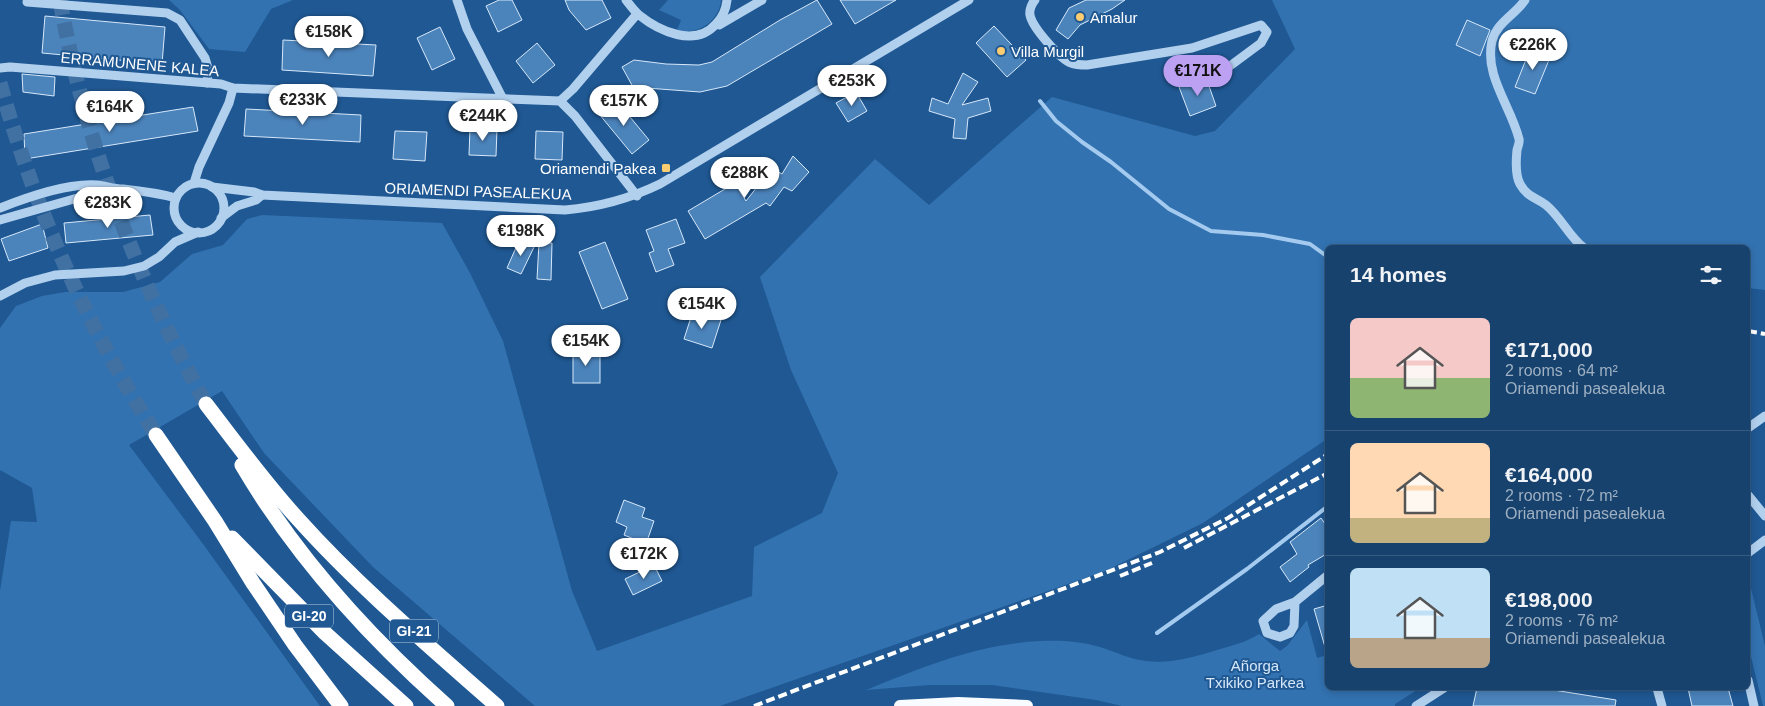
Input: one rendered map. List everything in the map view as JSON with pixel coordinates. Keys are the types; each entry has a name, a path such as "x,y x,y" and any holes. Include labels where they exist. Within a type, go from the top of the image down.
{"highway":[{"name":"GI-20","path":"206,404 245,470 295,544 358,620 393,656 447,706"},
{"name":"GI-21","path":"206,404 274,493 332,555 497,706"},
{"name":"GI-20","path":"156,436 215,521 325,633 406,706"},
{"path":"215,521 252,583 295,645 341,706"}],"main road":[{"path":"900,706 958,703 1027,706"}],"street":[{"path":"457,0 467,29 503,98"},
{"path":"626,0 638,14 660,29 680,36 698,35 762,0"},
{"path":"713,28 723,16 727,0"},
{"name":"ORIAMENDI PASEALEKUA","path":"212,187 254,192 262,195 565,210 608,205 637,196 660,184 969,0"},
{"path":"1034,0 1030,15 1038,30 1052,48 1069,63 1087,66 1192,48 1261,25 1267,32 1261,43 1211,80"},
{"path":"1525,0 1498,27 1492,40 1490,63 1498,88 1512,114 1519,141 1517,149 1519,183 1533,198 1545,204 1560,218 1580,245"},
{"path":"27,2 167,13 175,16 180,20 205,58 208,68 207,83"},
{"path":"560,101 573,89 638,14"},
{"name":"ERRAMUNENE KALEA","path":"0,68 10,67 207,83 233,88 229,103 199,166 194,183"},
{"path":"233,88 560,101 575,116 637,196"},
{"path":"0,296 25,283 55,275 124,271 144,266 159,257 175,242 198,232 209,230 218,223 223,212 222,200 212,187 201,183 194,183 183,188 176,198 174,212 177,231 175,242"},
{"path":"0,208 71,187 96,185 156,192 176,198"},
{"path":"0,220 65,201 122,189"},
{"name":"ORIAMENDI PASEALEKUA","path":"221,218 238,206 256,200 262,195"},
{"path":"176,218 185,228 198,232"},
{"path":"1750,427 1765,416"},
{"path":"1750,497 1765,516"},
{"path":"1750,551 1765,540"},
{"path":"1295,602 1294,626 1290,633 1280,637 1267,633 1263,621 1276,609 1295,602 1325,578"},
{"path":"1750,689 1754,706"},
{"path":"1416,706 1441,690"},
{"path":"1658,690 1662,706"},
{"path":"1429,697 1434,706"}],"green space":[{"path":"169,0 293,0 271,9 245,52 209,49 180,10"},
{"path":"668,0 721,0 718,11 711,21 701,28 686,31 677,30 681,20 659,10"},
{"path":"1272,0 1765,0 1765,290 1750,288 1750,245 1325,245 1325,440 1203,523 1105,571 720,706 535,706 373,567 264,453 222,391 129,445 320,706 0,706 0,591 11,521 37,522 32,488 0,470 0,328 16,306 42,296 65,292 123,292 160,282 192,254 223,245 247,219 262,215 442,223 470,273 503,341 572,591 597,651 752,596 754,547 822,513 838,473 791,370 760,277 875,159 929,205 1052,97 1195,136 1215,131 1295,49"},
{"path":"1750,584 1765,646 1765,706 1763,706 1750,652"},
{"name":"Añorga Txikiko Parkea","path":"1307,620 1317,658 1325,656 1325,690 1417,690 1395,704 1395,706 1122,706 1096,700 992,685 930,685 866,690 951,658 1017,643 1078,642 1100,647 1128,657 1155,662 1182,659 1208,653 1244,642 1259,634 1280,651 1287,646"}],"building":[{"path":"499,0 512,0 522,20 498,32 486,6"},
{"path":"565,0 602,0 611,18 586,30 569,10"},
{"path":"817,0 832,24 727,86 700,92 633,87 622,67 634,60 666,64 699,65 712,62 780,20"},
{"path":"840,0 896,0 855,24"},
{"name":"Amalur","path":"1086,0 1125,0 1112,9 1080,25 1068,39 1056,30 1069,8"},
{"path":"45,16 165,27 162,64 42,53"},
{"path":"1467,20 1490,30 1480,56 1456,45"},
{"name":"Villa Murgil","path":"994,26 1026,60 1007,77 976,43"},
{"path":"440,27 455,59 432,70 417,38"},
{"path":"283,40 376,45 373,76 282,70"},
{"path":"537,43 555,65 533,83 516,61"},
{"path":"1531,47 1551,55 1535,94 1515,87"},
{"path":"963,73 978,82 962,105 988,98 991,111 968,118 966,139 953,138 955,119 929,111 932,98 948,104"},
{"path":"22,74 55,77 54,96 23,92"},
{"path":"1206,77 1205,81 1209,86 1216,106 1190,116 1179,87"},
{"path":"856,92 867,111 848,122 836,103"},
{"path":"616,100 649,140 632,154 599,114"},
{"path":"193,107 198,131 25,159 24,134"},
{"path":"246,109 361,115 360,142 244,136"},
{"path":"470,128 497,129 496,156 469,155"},
{"path":"395,131 427,132 425,161 393,159"},
{"path":"536,131 563,132 562,160 535,159"},
{"path":"793,156 809,172 792,191 784,187 770,206 766,203 705,239 688,211 735,183 746,201 772,168 782,174"},
{"path":"150,215 153,235 66,243 64,223"},
{"path":"676,219 685,243 668,249 674,265 656,272 649,253 654,251 646,230"},
{"path":"42,224 48,248 9,261 1,239"},
{"path":"605,242 628,299 602,309 579,252"},
{"path":"518,243 536,243 521,274 507,268"},
{"path":"539,243 552,243 551,280 537,279"},
{"path":"693,311 721,320 712,348 684,339"},
{"path":"573,351 600,351 600,383 573,383"},
{"path":"624,500 645,508 642,517 654,521 646,544 624,535 627,527 616,522"},
{"path":"1321,518 1325,524 1325,555 1308,565 1309,567 1290,582 1280,567 1297,554 1290,542"},
{"path":"654,565 662,581 633,595 625,579"},
{"path":"1325,606 1325,647 1314,609"},
{"path":"1477,690 1554,690 1616,700 1615,706 1473,706"},
{"path":"1688,690 1729,690 1733,706 1692,706"}],"waterway":[{"path":"1040,101 1056,121 1169,209 1211,231 1263,235 1310,244 1325,255"},
{"path":"1157,633 1247,569 1325,508"}],"tunnel":[{"path":"60,0 84,106 116,208 157,307 206,404"},
{"path":"0,83 29,176 65,265 107,351 156,435"}],"railway":[{"path":"1750,331 1765,334"},
{"path":"754,706 1160,552 1228,518 1325,456"},
{"path":"1184,548 1325,475"},
{"path":"1120,576 1152,563"}],"place":[{"name":"Amalur","path":"1080,17"},
{"name":"Villa Murgil","path":"1001,51"},
{"name":"Oriamendi Pakea","path":"666,168"}]}
